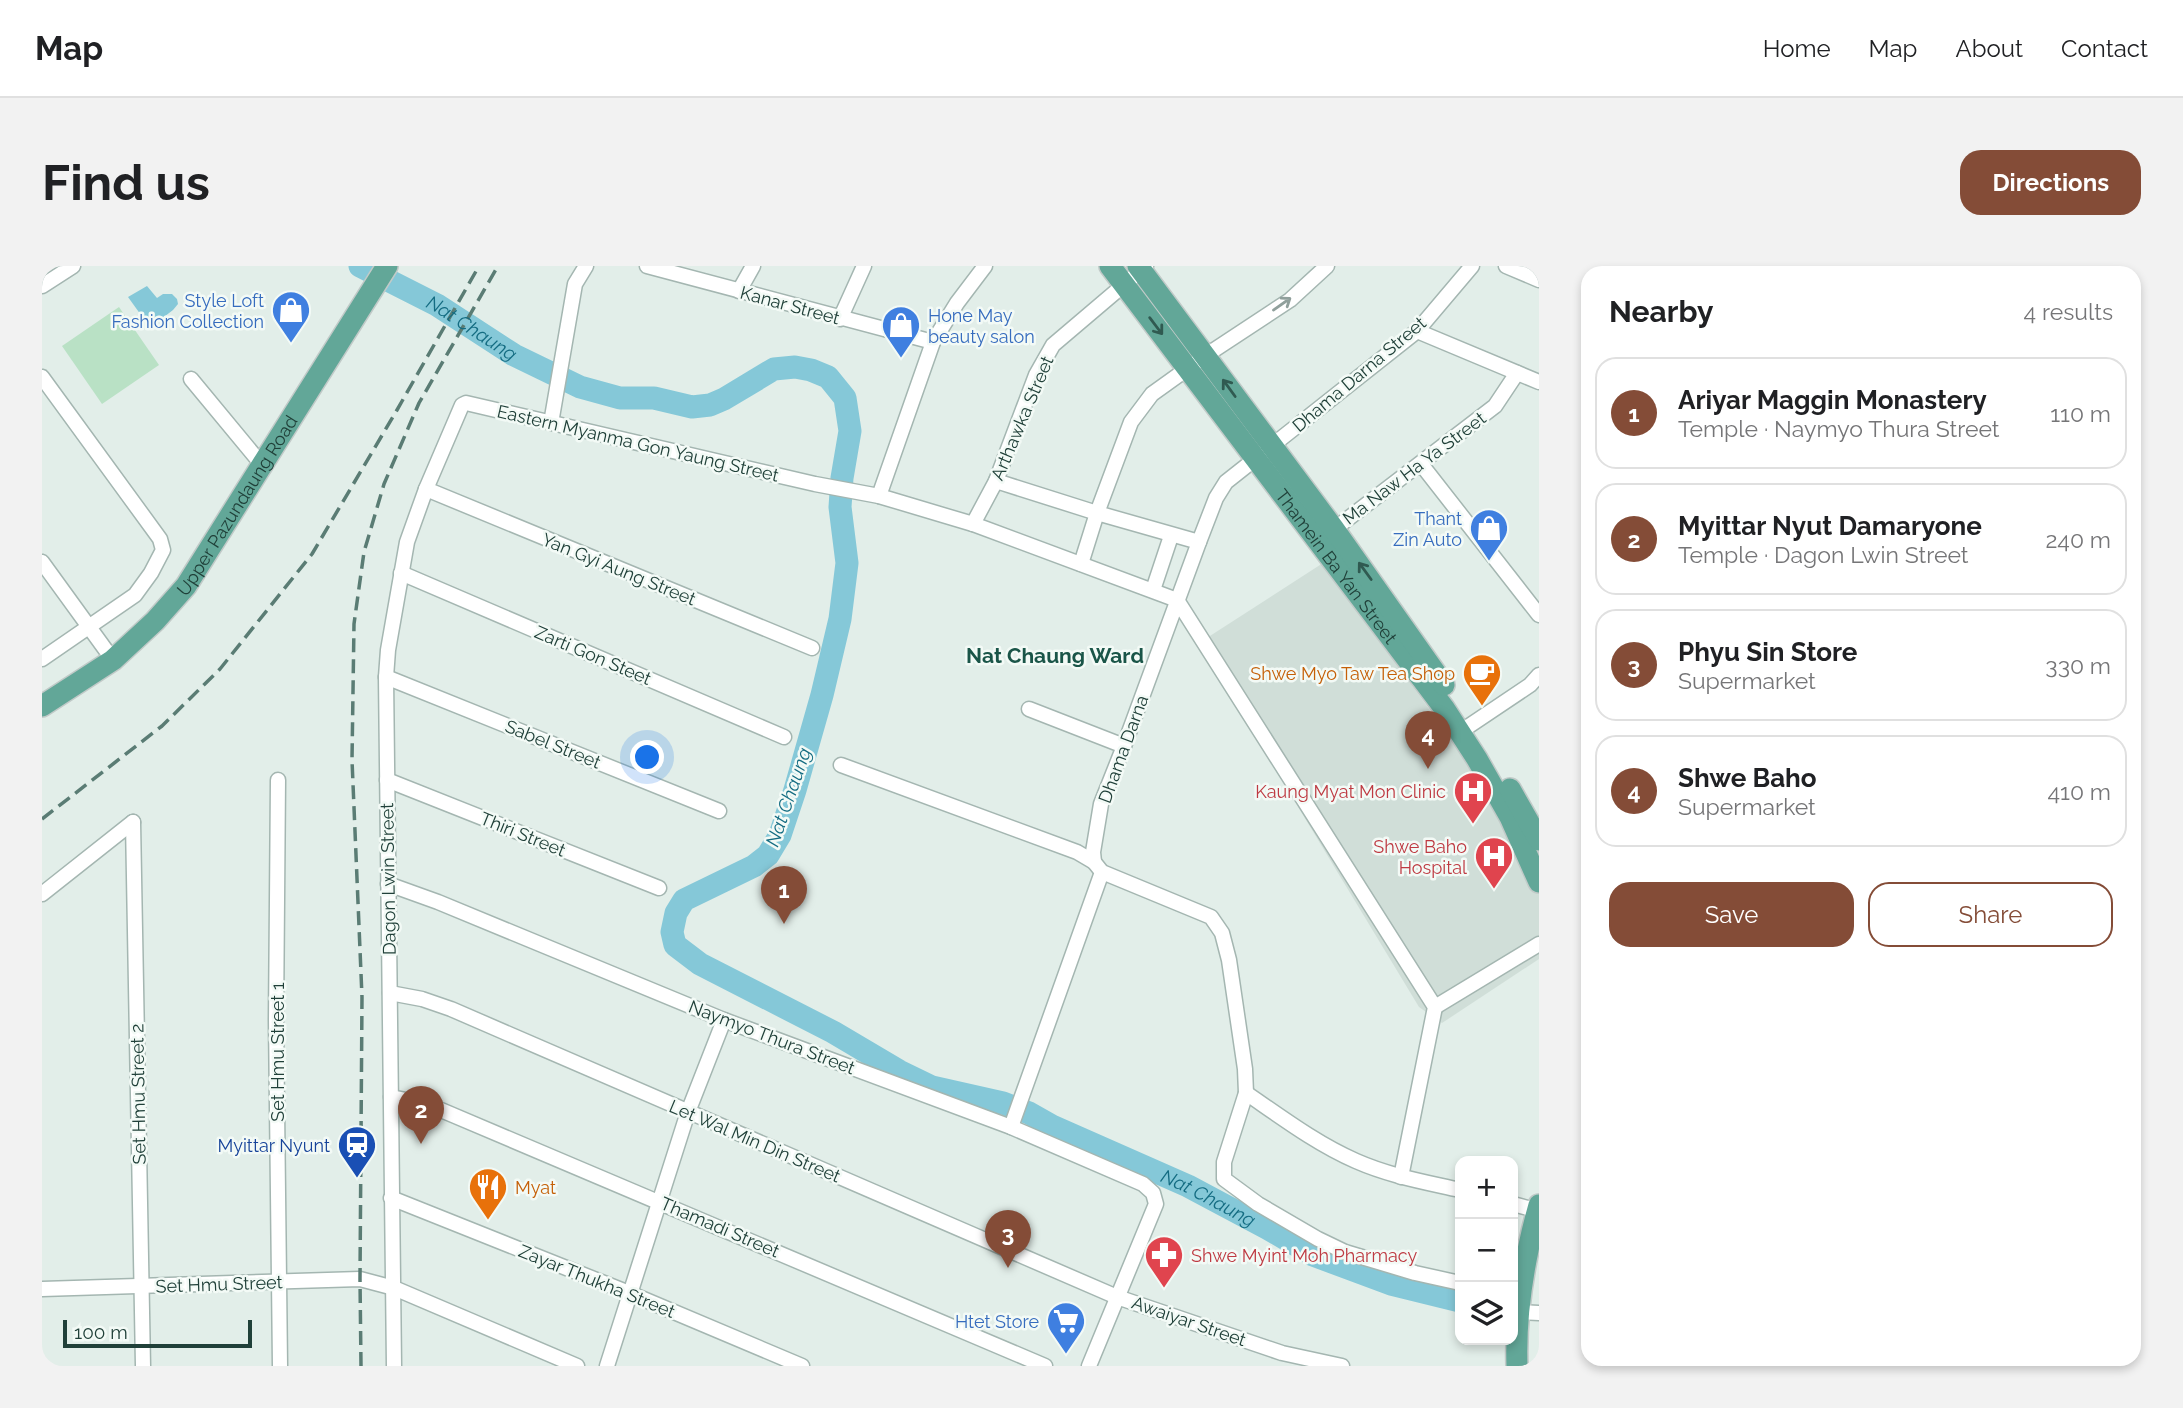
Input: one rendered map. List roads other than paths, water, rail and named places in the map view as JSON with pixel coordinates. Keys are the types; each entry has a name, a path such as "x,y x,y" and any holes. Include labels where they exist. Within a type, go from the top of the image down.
{"main road":[{"name":"Upper Pazundaung Road","path":"42,706 113,660 155,621 186,586 387,266"},
{"name":"Thamein Ba Yan Street","path":"1110,266 1197,362"},
{"name":"Thamein Ba Yan Street","path":"1142,267 1197,362 1466,729 1538,836"},
{"name":"Thamein Ba Yan Street","path":"1466,729 1539,882"},
{"path":"1517,1366 1538,1209"},
{"path":"1526,1366 1524,1302 1539,1246"}],"street":[{"path":"42,286 73,266"},
{"path":"551,423 575,284 586,266"},
{"name":"Kanar Street","path":"647,266 933,342"},
{"path":"739,291 753,266"},
{"path":"839,319 864,266"},
{"path":"879,496 933,342 957,303 985,266"},
{"path":"1080,564 1131,422 1152,394 1290,300 1327,266"},
{"name":"Dhama Darna Street","path":"1177,600 1216,498 1226,482 1417,331 1472,266"},
{"path":"1506,266 1539,280"},
{"name":"Arthawka Street","path":"973,524 996,481 1036,375 1053,345 1142,267"},
{"path":"1417,331 1539,382"},
{"name":"Ma Naw Ha Ya Street","path":"1326,535 1495,406 1517,373"},
{"path":"42,377 160,539 163,550 135,595 42,659"},
{"path":"191,379 263,466"},
{"name":"Eastern Myanma Gon Yaung Street","path":"462,405 466,403 815,484 879,496 973,524 1177,600"},
{"name":"Dagon Lwin Street","path":"394,1366 386,677 388,650 407,542 426,489 462,405"},
{"path":"1421,464 1539,615"},
{"path":"996,481 1171,536 1199,542"},
{"name":"Yan Gyi Aung Street","path":"426,489 812,648"},
{"path":"1153,590 1171,536"},
{"path":"42,562 113,660"},
{"name":"Zarti Gon Steet","path":"401,573 784,737"},
{"path":"1177,600 1434,1007 1401,1177"},
{"name":"Dhama Darna","path":"1013,1123 1098,867 1093,852 1101,804 1177,600"},
{"path":"1466,729 1530,685 1539,675"},
{"name":"Sabel Street","path":"386,677 719,811"},
{"path":"1029,709 1124,746"},
{"path":"841,765 1077,852 1098,867 1210,917 1222,933 1229,960 1246,1093 1224,1162 1223,1172 1228,1182 1258,1204 1345,1252 1456,1282"},
{"name":"Set Hmu Street 1","path":"278,780 276,1020 280,1366"},
{"name":"Thiri Street","path":"387,780 659,888"},
{"name":"Set Hmu Street 2","path":"42,894 133,822 142,1366"},
{"name":"Naymyo Thura Street","path":"388,884 724,1020 1013,1123 1143,1184 1153,1193 1156,1204 1117,1297"},
{"path":"1434,1007 1539,944"},
{"name":"Let Wal Min Din Street","path":"390,993 422,999 450,1009 1117,1297"},
{"path":"607,1366 688,1112 724,1020"},
{"path":"1246,1093 1354,1160 1401,1177 1455,1189"},
{"name":"Thamadi Street","path":"391,1097 441,1110 659,1200 1045,1366"},
{"name":"Zayar Thukha Street","path":"391,1198 629,1293 802,1366"},
{"path":"1518,1205 1538,1209"},
{"name":"Set Hmu Street","path":"42,1289 360,1279 394,1288 577,1366"},
{"path":"1089,1366 1117,1297"},
{"name":"Awaiyar Street","path":"1117,1297 1281,1360 1342,1366"}],"water":[{"path":"147,286 157,298 163,294 172,294 178,304 156,323 158,326 151,329 128,297"}],"waterway":[{"name":"Nat Chaung","path":"360,266 437,305 514,355 580,387 620,398 654,398 692,407 710,405 774,369 795,367 828,377 845,398 850,431 840,507 847,563 840,619 795,790 780,835 768,855 754,866 684,900 676,913 672,932 675,945 700,964 833,1032 932,1087 1003,1103 1029,1113 1052,1126 1188,1186 1313,1255 1391,1284 1455,1300"}],"railway":[{"path":"42,819 162,726 220,669 312,554 479,266"},
{"path":"361,1366 362,997 352,760 354,624 364,552 384,484 419,403 498,266"}],"place":[{"name":"Style Loft Fashion Collection","path":"291,344"},
{"name":"Hone May beauty salon","path":"901,359"},
{"name":"Thant Zin Auto","path":"1489,562"},
{"name":"Shwe Myo Taw Tea Shop","path":"1482,707"},
{"name":"Shwe Baho","path":"1428,769"},
{"name":"Kaung Myat Mon Clinic","path":"1473,825"},
{"name":"Shwe Baho Hospital","path":"1494,890"},
{"name":"Ariyar Maggin Monastery","path":"784,924"},
{"name":"Myittar Nyut Damaryone","path":"421,1144"},
{"name":"Myittar Nyunt","path":"357,1179"},
{"name":"Myat","path":"488,1221"},
{"name":"Phyu Sin Store","path":"1008,1268"},
{"name":"Shwe Myint Moh Pharmacy","path":"1164,1289"},
{"name":"Htet Store","path":"1066,1355"}],"district":[{"name":"Nat Chaung Ward","path":"1055,655"}]}
